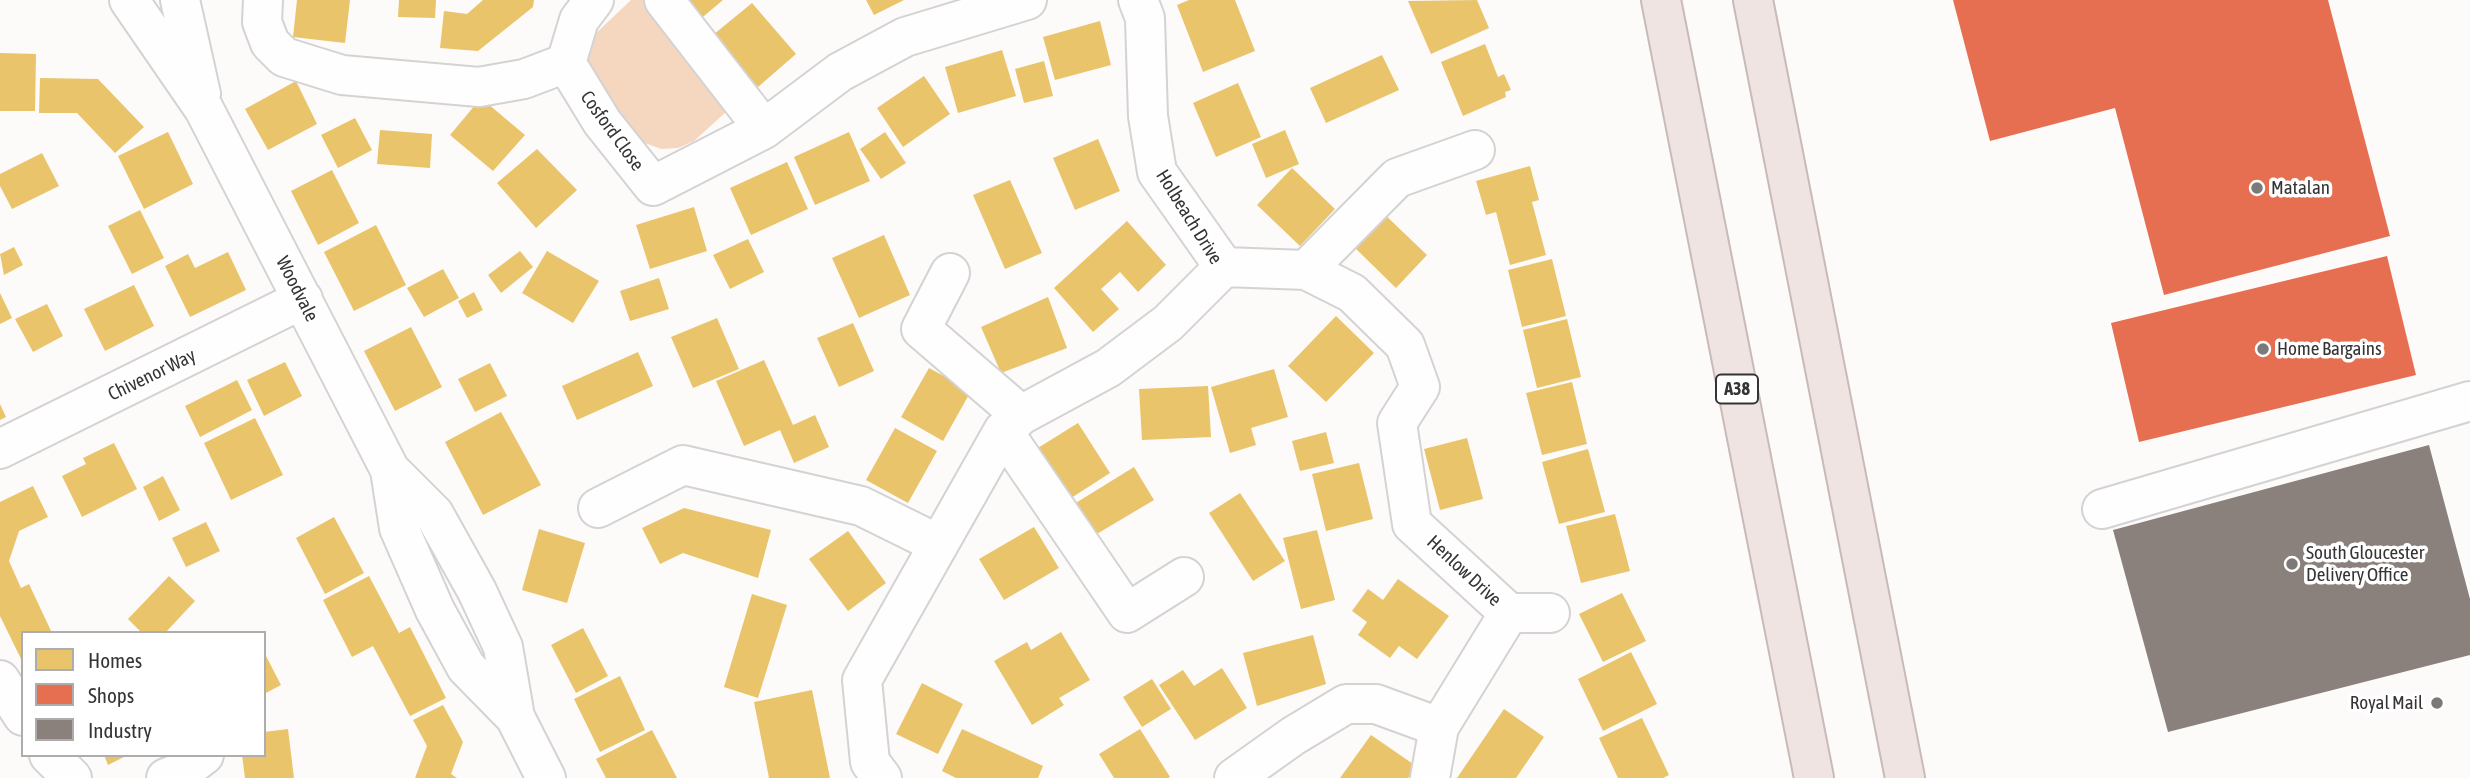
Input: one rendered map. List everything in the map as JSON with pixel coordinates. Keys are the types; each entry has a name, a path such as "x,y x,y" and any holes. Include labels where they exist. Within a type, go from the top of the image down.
{"highway":[{"name":"A38","path":"1661,0 1814,778"},
{"path":"1753,0 1905,778"}],"street":[{"name":"Woodvale","path":"130,0 204,109 390,470 434,514 477,592 503,647 515,717 546,778"},
{"name":"Woodvale","path":"180,0 204,109"},
{"path":"263,0 262,22 270,43 284,57 342,75 479,87 524,79 566,63 579,20 594,0"},
{"path":"664,0 764,129"},
{"name":"Cosford Close","path":"566,63 602,122 653,186 764,129 840,72 905,37 1027,0"},
{"name":"Holbeach Drive","path":"1012,423 1108,368 1168,323 1224,267 1157,172 1148,116 1145,18 1138,0"},
{"path":"1306,270 1397,178 1475,150"},
{"name":"Henlow Drive","path":"1224,267 1306,270 1352,293 1405,345 1420,387 1397,423 1412,524 1509,613 1439,727"},
{"path":"950,273 921,329 1012,423 1127,613 1184,577"},
{"name":"Chivenor Way","path":"0,449 303,299"},
{"path":"2102,509 2470,401"},
{"path":"882,778 870,762 862,680 938,544 1012,423"},
{"path":"598,508 683,465 861,506 938,544"},
{"path":"1509,613 1550,613"},
{"path":"0,680 21,713"},
{"path":"1234,778 1293,736 1346,704 1376,704 1439,727 1430,778"},
{"path":"51,757 72,778"},
{"path":"166,778 183,771 201,757"}],"shaded area":[{"path":"631,0 645,0 737,102 694,141 678,148 661,149 634,139 587,78 586,54 592,37"}],"building: Homes":[{"path":"297,0 350,0 345,43 293,37"},
{"path":"399,0 436,0 435,18 398,17"},
{"path":"483,0 534,0 533,7 478,51 440,48 444,11 467,14"},
{"path":"680,0 723,0 698,21"},
{"path":"866,0 904,0 874,15"},
{"path":"1189,0 1235,0 1255,51 1203,72 1177,5"},
{"path":"1477,0 1489,28 1431,54 1408,1"},
{"path":"752,3 796,54 758,87 713,35"},
{"path":"1100,21 1111,65 1055,80 1043,37"},
{"path":"1485,44 1498,77 1504,74 1511,90 1505,92 1506,97 1463,116 1441,62"},
{"path":"1002,50 1016,96 958,113 945,67"},
{"path":"0,53 36,54 35,111 0,111"},
{"path":"1382,55 1399,90 1326,123 1310,88"},
{"path":"1044,61 1053,96 1024,103 1015,69"},
{"path":"924,76 950,114 903,147 877,108"},
{"path":"40,78 98,79 144,127 115,153 77,113 39,113"},
{"path":"296,81 317,124 268,150 245,109"},
{"path":"1238,83 1261,137 1216,157 1193,103"},
{"path":"481,98 525,135 493,171 450,135"},
{"path":"355,118 372,150 338,168 321,135"},
{"path":"380,130 432,134 430,168 377,164"},
{"path":"1285,130 1299,164 1266,178 1252,144"},
{"path":"168,132 193,184 144,209 118,156"},
{"path":"849,132 870,181 815,205 794,157"},
{"path":"885,132 906,163 881,179 860,149"},
{"path":"1098,139 1120,191 1075,210 1053,158"},
{"path":"537,149 577,190 536,228 497,183"},
{"path":"42,153 59,186 12,209 0,186 0,174"},
{"path":"787,162 808,209 751,235 730,188"},
{"path":"1530,166 1539,200 1532,202 1546,255 1510,265 1496,212 1486,215 1476,181"},
{"path":"1292,168 1335,209 1300,246 1257,205"},
{"path":"332,170 359,223 318,245 291,191"},
{"path":"1010,180 1042,253 1005,269 973,195"},
{"path":"694,207 707,251 650,269 636,225"},
{"path":"140,210 164,258 132,274 108,226"},
{"path":"1381,211 1427,255 1396,288 1350,243"},
{"path":"1127,221 1166,265 1138,292 1120,272 1101,289 1119,309 1093,332 1054,288"},
{"path":"376,225 406,285 354,311 324,252"},
{"path":"884,235 910,295 859,318 832,258"},
{"path":"748,239 764,272 730,289 713,255"},
{"path":"14,247 23,265 4,275 0,254"},
{"path":"520,251 533,267 501,293 488,275"},
{"path":"547,251 599,281 573,323 522,293"},
{"path":"228,252 246,290 190,317 165,266 188,254 195,268"},
{"path":"1552,259 1566,316 1522,327 1508,270"},
{"path":"443,269 459,298 424,317 407,288"},
{"path":"659,278 669,309 630,321 620,291"},
{"path":"134,285 154,326 105,351 84,309"},
{"path":"474,292 483,310 467,318 458,301"},
{"path":"0,293 12,318 0,324"},
{"path":"1048,297 1067,348 1001,373 981,327"},
{"path":"47,304 63,336 33,352 15,319"},
{"path":"1336,316 1374,353 1326,402 1288,366"},
{"path":"717,318 739,369 693,388 671,337"},
{"path":"1567,319 1581,377 1537,388 1523,330"},
{"path":"853,323 874,371 839,387 817,338"},
{"path":"411,327 442,387 395,411 364,351"},
{"path":"638,352 653,386 577,420 562,386"},
{"path":"764,360 793,425 815,415 829,447 794,463 780,430 744,446 716,381"},
{"path":"285,362 302,396 264,416 247,380"},
{"path":"490,363 507,396 475,412 458,379"},
{"path":"929,368 971,391 943,441 901,417"},
{"path":"1274,369 1288,417 1251,428 1256,445 1230,453 1211,387"},
{"path":"237,380 252,410 200,437 185,406"},
{"path":"1572,382 1587,444 1542,455 1526,393"},
{"path":"1208,386 1211,437 1142,440 1139,389"},
{"path":"0,404 6,417 0,420"},
{"path":"501,412 541,485 483,515 445,442"},
{"path":"255,418 283,475 231,500 204,443"},
{"path":"1078,423 1110,473 1068,500 1033,451"},
{"path":"895,428 937,451 908,503 866,480"},
{"path":"1326,432 1334,463 1300,471 1292,441"},
{"path":"1467,438 1483,499 1440,510 1424,449"},
{"path":"114,443 137,489 82,517 62,476 86,464 83,458"},
{"path":"1588,449 1605,512 1559,524 1542,462"},
{"path":"1359,463 1373,519 1326,531 1312,474"},
{"path":"1134,467 1154,500 1085,541 1066,509"},
{"path":"163,476 180,510 159,521 143,487"},
{"path":"33,486 48,517 19,531 9,561 21,588 29,584 51,631 21,631 21,659 0,616 0,502"},
{"path":"1240,493 1285,561 1253,581 1209,513"},
{"path":"684,508 771,530 758,578 683,553 660,564 642,528"},
{"path":"1615,514 1630,571 1581,583 1566,526"},
{"path":"334,517 364,573 325,594 296,538"},
{"path":"206,522 220,551 186,567 172,538"},
{"path":"1034,527 1059,568 1004,600 979,559"},
{"path":"539,529 585,543 567,603 522,590"},
{"path":"1317,530 1335,600 1301,609 1283,538"},
{"path":"848,531 886,583 848,611 809,559"},
{"path":"169,576 195,601 167,631 140,631 128,619"},
{"path":"369,576 399,633 410,627 446,698 410,716 373,646 352,657 323,600"},
{"path":"1398,579 1449,616 1417,659 1399,646 1390,658 1358,635 1367,622 1352,611 1368,589 1383,600"},
{"path":"1622,593 1646,641 1603,662 1579,614"},
{"path":"752,594 787,605 758,698 724,687"},
{"path":"583,628 608,676 576,693 551,645"},
{"path":"1061,632 1090,680 1059,698 1064,705 1032,725 994,661 1027,642 1031,650"},
{"path":"1313,635 1326,684 1257,706 1243,653"},
{"path":"1631,652 1657,704 1603,731 1578,679"},
{"path":"266,656 281,685 266,693"},
{"path":"1222,668 1247,708 1195,740 1159,685 1183,670 1194,686"},
{"path":"620,676 645,730 600,752 574,699"},
{"path":"1152,679 1171,709 1142,727 1123,697"},
{"path":"922,683 963,704 938,754 896,734"},
{"path":"812,690 830,778 769,778 754,702"},
{"path":"443,705 463,742 451,774 457,778 415,778 427,746 413,720"},
{"path":"1504,709 1544,737 1516,778 1457,778"},
{"path":"1642,718 1669,775 1663,778 1618,778 1599,738"},
{"path":"288,729 294,778 245,778 242,757 266,757 266,732"},
{"path":"962,729 1043,766 1038,778 956,778 942,771"},
{"path":"1140,729 1170,777 1114,778 1099,754"},
{"path":"652,730 677,778 606,778 596,759"},
{"path":"1371,735 1416,766 1408,778 1340,778"},
{"path":"105,757 124,757 108,765"}],"building: Shops":[{"name":"Matalan","path":"1953,0 2328,0 2390,236 2164,295 2115,108 1990,141"},
{"name":"Home Bargains","path":"2387,256 2416,375 2139,442 2111,323"}],"building: Industry":[{"name":"South Gloucester Delivery Office","path":"2429,445 2470,599 2470,655 2168,732 2113,530"}],"place":[{"name":"Matalan","path":"2257,188"},
{"name":"Home Bargains","path":"2263,349"},
{"name":"South Gloucester Delivery Office","path":"2292,564"},
{"name":"Royal Mail","path":"2437,703"}]}
